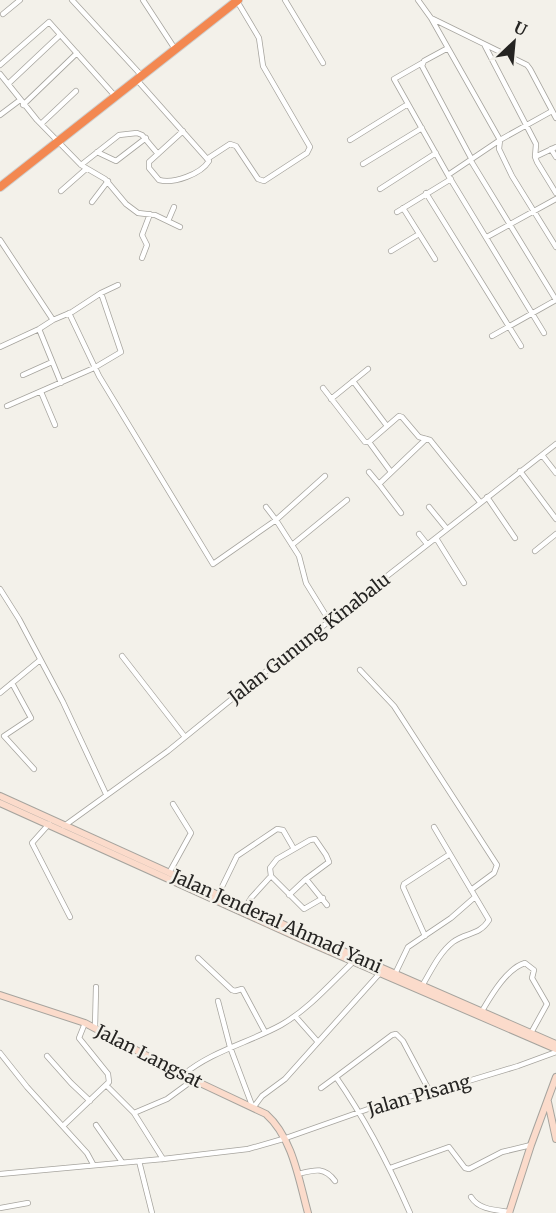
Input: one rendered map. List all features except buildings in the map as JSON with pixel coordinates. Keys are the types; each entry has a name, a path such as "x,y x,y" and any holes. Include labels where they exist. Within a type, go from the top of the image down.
{"highway":[{"path":"1,185 238,0"}],"main road":[{"name":"Jalan Jenderal Ahmad Yani","path":"0,796 62,827 218,895 241,908"},
{"path":"0,803 49,824 62,827 309,939 354,962 556,1050"},
{"name":"Jalan Jenderal Ahmad Yani","path":"309,939 556,1044"},
{"name":"Jalan Langsat","path":"0,995 85,1023 272,1119 284,1140 298,1174 308,1213"},
{"path":"510,1212 556,1077"},
{"path":"548,1101 556,1139"}],"street":[{"path":"3,14 20,0"},
{"path":"72,0 207,159"},
{"path":"142,0 175,49"},
{"path":"183,131 148,166 156,177 164,181 176,180 192,174 207,164 207,159 230,144 236,146 258,179 264,181 306,153 310,147 262,66 258,37 238,0"},
{"path":"285,0 322,63"},
{"path":"418,0 431,18 500,140 499,149 556,248"},
{"path":"431,18 529,67 556,118"},
{"path":"0,65 48,21 115,96"},
{"path":"8,84 60,35"},
{"path":"484,45 527,125 536,144 535,157 556,193"},
{"path":"448,48 394,79 449,177 544,333"},
{"path":"0,115 22,102 76,53"},
{"path":"422,63 422,68 471,160 556,300 492,336"},
{"path":"0,74 58,142 86,169 108,181 133,210 150,214 180,227"},
{"path":"41,124 75,91"},
{"path":"350,140 408,104"},
{"path":"397,212 500,140 552,111"},
{"path":"363,164 422,128"},
{"path":"81,165 121,134 137,133 146,138 158,154"},
{"path":"97,152 116,161 146,138"},
{"path":"535,157 554,148 556,157"},
{"path":"380,189 436,153"},
{"path":"61,191 86,169"},
{"path":"92,202 108,181"},
{"path":"426,193 521,346"},
{"path":"487,237 556,199"},
{"path":"168,221 174,207"},
{"path":"403,208 435,259"},
{"path":"142,258 147,245 142,235 150,214"},
{"path":"392,251 419,234"},
{"path":"0,240 53,320"},
{"path":"0,348 118,285"},
{"path":"7,406 94,368 122,351 101,293"},
{"path":"69,313 94,368 213,564 276,520 325,476"},
{"path":"39,329 61,383"},
{"path":"23,375 52,362"},
{"path":"331,399 368,369"},
{"path":"353,381 387,426"},
{"path":"323,388 363,441 369,442 391,472"},
{"path":"41,392 55,425"},
{"path":"369,442 401,416 418,437 430,440 480,502"},
{"path":"379,484 426,439"},
{"name":"Jalan Gunung Kinabalu","path":"62,827 185,737 556,444"},
{"path":"542,455 556,473"},
{"path":"520,471 556,519"},
{"path":"369,472 401,513"},
{"path":"487,497 515,538"},
{"path":"292,545 347,500"},
{"path":"266,507 292,545 299,558 306,583 330,622"},
{"path":"429,507 447,529"},
{"path":"418,534 427,544"},
{"path":"536,551 556,534"},
{"path":"436,537 464,583"},
{"path":"0,589 19,619 63,702 106,794"},
{"path":"122,656 185,737"},
{"path":"0,693 40,660"},
{"path":"360,670 394,706 497,865 494,873 471,890"},
{"path":"12,683 31,718 4,736 34,769"},
{"path":"169,873 190,833 173,804"},
{"path":"49,824 32,843 70,917"},
{"path":"422,986 438,958 451,944 482,930 489,921 434,827"},
{"path":"218,895 237,856 277,829 283,830 294,849"},
{"path":"289,895 306,879 327,865 329,860 315,839 277,859 270,868 271,876 289,895 305,910 323,898"},
{"path":"425,936 403,887 404,884 450,854"},
{"path":"241,908 271,876"},
{"path":"306,879 327,905"},
{"path":"395,974 408,947 451,918 475,897"},
{"path":"198,958 234,991 243,990 265,1032"},
{"path":"183,1075 205,1059 230,1047 255,1039 295,1016 354,962"},
{"path":"482,1011 504,980 520,964 525,963 534,970 532,978 547,1004 531,1032"},
{"path":"253,1108 262,1096 285,1079 380,973"},
{"path":"95,1028 96,987"},
{"path":"219,1001 230,1047 253,1108"},
{"path":"295,1016 318,1042"},
{"path":"63,1126 109,1082 108,1074 79,1038 85,1023"},
{"path":"321,1088 396,1034 403,1041 430,1092"},
{"name":"Jalan Pisang","path":"0,1173 248,1149 284,1140 359,1111 518,1066 556,1050"},
{"path":"0,1053 27,1087 87,1153 93,1164"},
{"path":"48,1056 90,1101"},
{"path":"336,1077 359,1111 411,1213"},
{"path":"134,1113 166,1099 193,1080"},
{"path":"106,1085 134,1113 163,1159"},
{"path":"96,1125 122,1162"},
{"path":"390,1168 449,1148 469,1170 502,1152 531,1145"},
{"path":"139,1161 152,1213"},
{"path":"298,1174 322,1170 330,1173 335,1181"},
{"path":"471,1197 474,1203 490,1210 510,1212"},
{"path":"0,1208 28,1203"}]}
